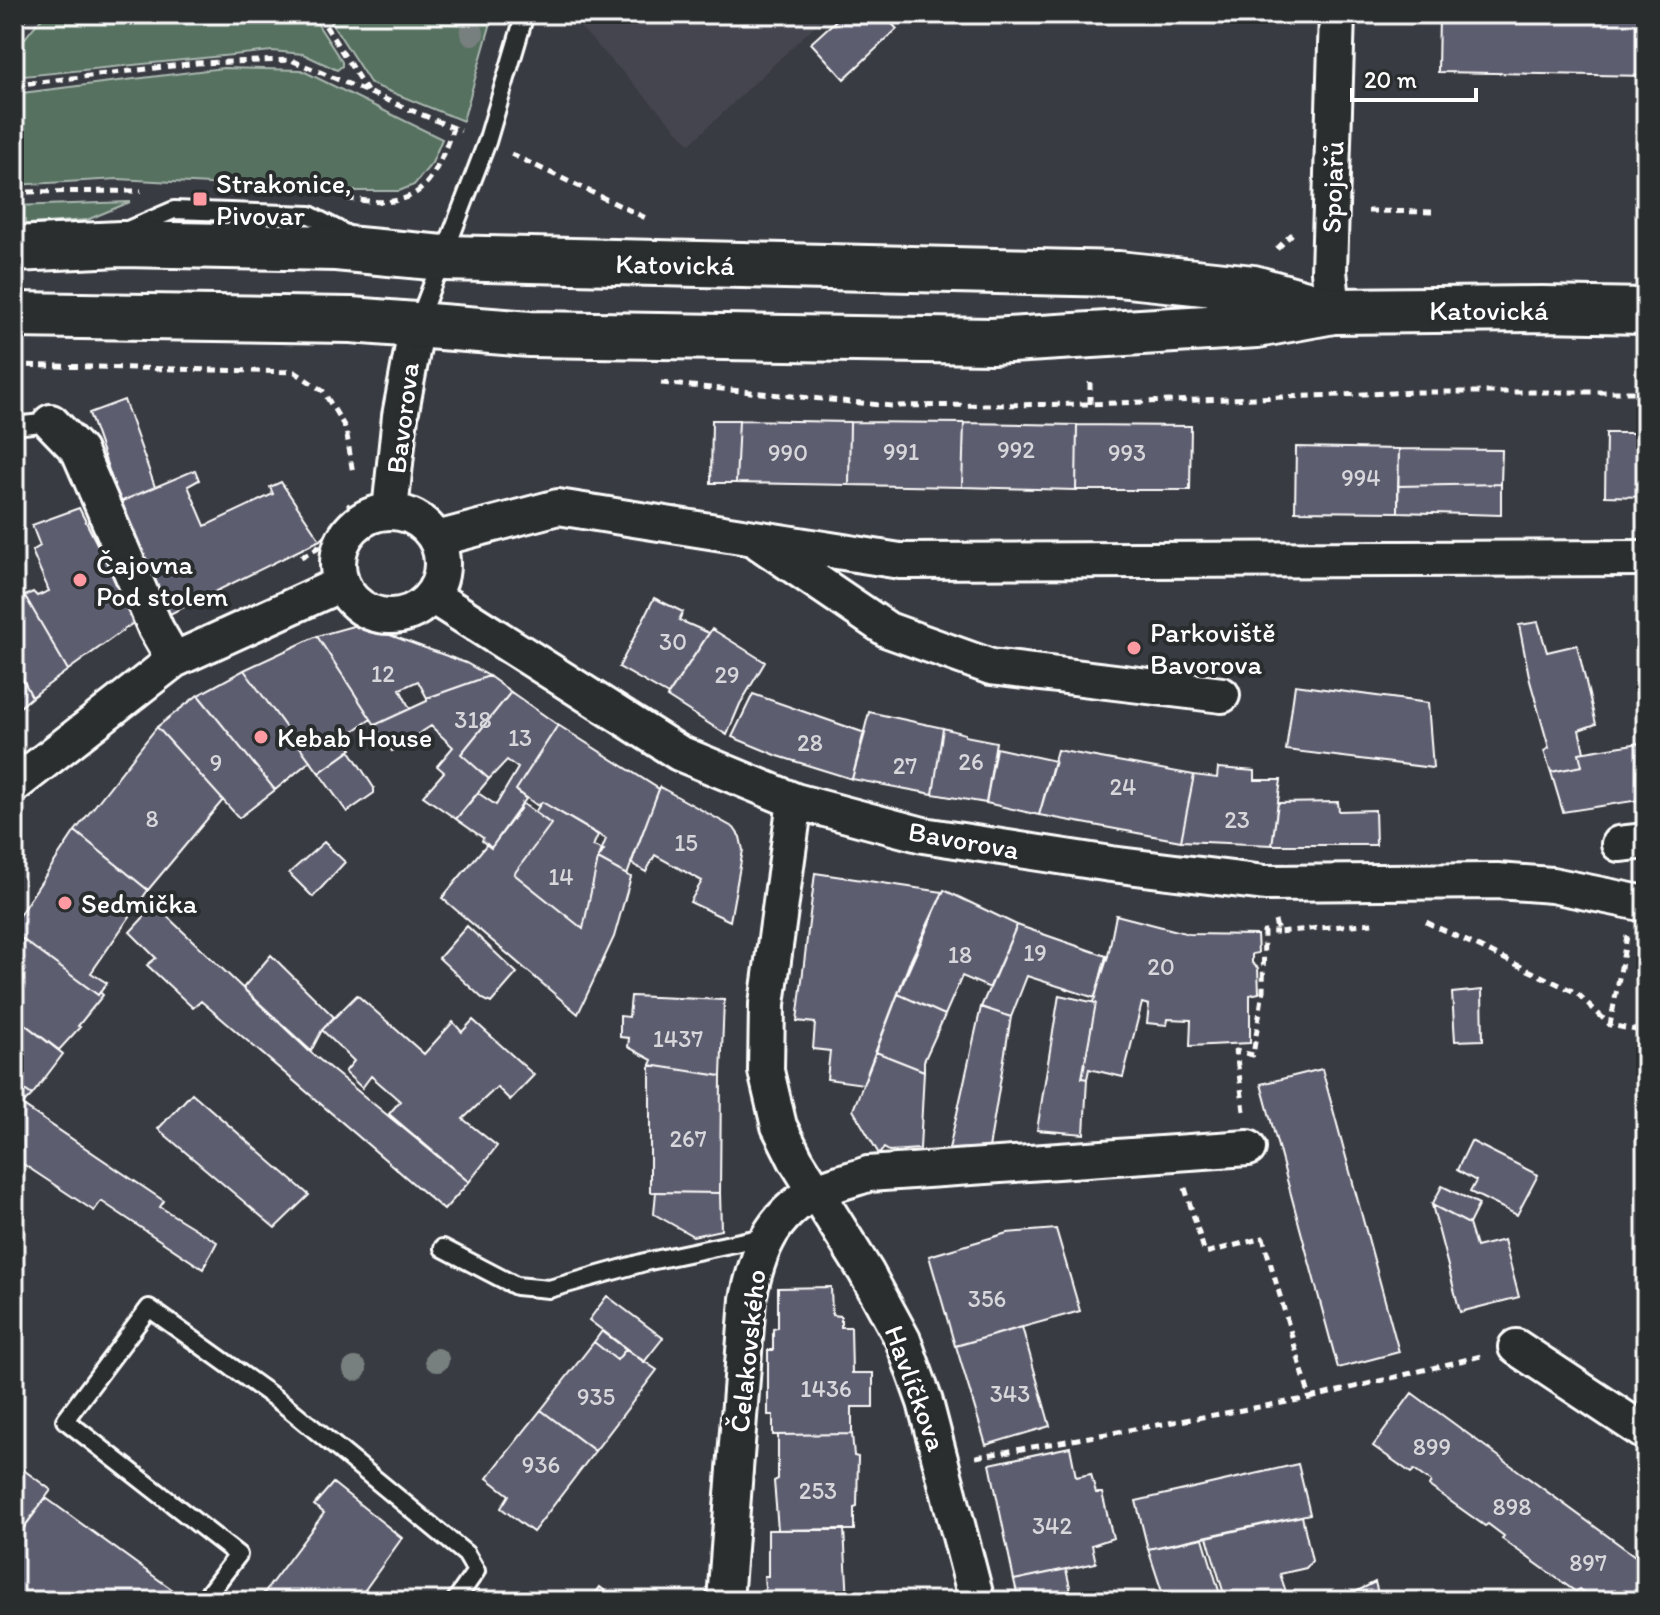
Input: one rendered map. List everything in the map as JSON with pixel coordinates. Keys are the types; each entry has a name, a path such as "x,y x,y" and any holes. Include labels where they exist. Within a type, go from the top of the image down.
{"main road":[{"name":"Katovická","path":"14,249 93,244 336,248 443,258 1118,274 1253,288 1333,311"},
{"name":"Katovická","path":"14,315 335,319 530,334 1021,341 1257,325 1333,311 1646,311"}],"street":[{"name":"Spojařů","path":"1333,311 1329,271 1337,14"},
{"name":"Bavorova","path":"390,511 400,416 417,325"},
{"path":"51,422 79,451 156,629 174,660"},
{"path":"437,539 558,507 900,561 1646,558"},
{"path":"390,511 405,513 418,519 437,539 442,554 440,583 432,596 415,611 394,617 372,613 353,602 341,584 338,558 346,534 358,521 390,511"},
{"path":"753,538 888,630 991,667 1222,695"},
{"path":"14,785 174,660 341,584"},
{"name":"Bavorova","path":"432,596 679,753 795,801 923,835 1111,864 1265,883 1432,881 1552,885 1646,904"},
{"path":"795,801 767,1004 766,1071 779,1126 815,1192"},
{"name":"Čelakovského","path":"725,1601 748,1299 756,1260 768,1236 784,1216 815,1192 868,1174 1248,1148"},
{"name":"Havlíčkova","path":"815,1192 866,1272 903,1340 925,1402 977,1601"},
{"path":"1516,1347 1646,1433"}],"lane":[{"path":"417,325 487,142 525,14"},
{"path":"14,426 51,422"},
{"path":"443,1248 516,1286 549,1289 645,1262 768,1236"},
{"path":"209,1593 238,1555 65,1420 149,1308 286,1406 466,1554 476,1571 455,1601"}],"path":[{"path":"14,33 28,14"},
{"path":"318,14 367,92"},
{"path":"14,85 197,63 291,60 487,142 648,218"},
{"path":"14,192 119,190"},
{"path":"1359,210 1433,212"},
{"path":"1272,252 1294,232 1296,222"},
{"path":"14,365 295,372 323,391 346,429 352,483"},
{"path":"649,381 891,406 1090,404 1419,392 1646,392"},
{"path":"317,548 350,506 351,494"},
{"path":"1265,883 1278,932"},
{"path":"1421,919 1577,993 1610,1025 1646,1032"},
{"path":"1248,1148 1236,1051 1253,1055 1263,991 1264,932 1373,923"},
{"path":"1610,1025 1623,955"},
{"path":"1174,1153 1205,1253 1263,1238 1310,1398"},
{"path":"942,1463 1310,1398 1516,1347"}],"shaded area":[{"path":"568,14 827,14 690,144"}],"green space":[{"path":"45,14 311,14 342,66 337,70 303,54 272,51 14,77 19,49"},
{"path":"326,14 463,14 492,19 463,121 371,84"},
{"path":"223,68 301,70 442,139 432,163 414,185 399,191 340,191 118,179 14,185 14,94"},
{"path":"130,202 87,220 14,225 14,206"}],"building":[{"path":"843,14 883,14 897,29 844,79 811,43"},
{"path":"1439,14 1646,14 1646,76 1438,72"},
{"path":"124,400 155,487 120,502 89,413"},
{"path":"712,420 739,420 736,483 711,483"},
{"path":"739,420 850,422 849,485 736,483"},
{"path":"850,422 964,423 962,487 849,485"},
{"path":"964,423 1077,425 1076,490 962,487"},
{"path":"1077,425 1191,426 1190,490 1076,490"},
{"path":"1606,433 1646,433 1646,497 1605,496"},
{"path":"1296,447 1399,449 1398,512 1295,511"},
{"path":"1399,449 1502,450 1501,484 1398,486"},
{"path":"195,470 199,480 188,486 205,526 273,494 270,487 281,482 320,540 168,615 120,502"},
{"path":"1501,484 1501,515 1398,512 1398,486"},
{"name":"Čajovna Pod stolem","path":"79,508 136,621 68,670 25,596 33,592 37,596 49,591 32,551 40,546 32,525"},
{"path":"25,596 68,670 32,697 14,662 14,602"},
{"path":"654,598 683,612 679,620 709,633 668,695 619,667"},
{"path":"1538,622 1547,652 1577,645 1596,724 1579,730 1584,752 1579,753 1582,766 1551,772 1544,751 1549,748 1530,681 1519,625"},
{"path":"360,624 466,663 489,676 427,698 418,681 400,689 410,709 375,725 317,636"},
{"path":"712,629 765,662 740,704 727,735 667,697"},
{"path":"317,636 371,719 343,738 352,749 319,773 244,670"},
{"path":"14,662 32,697 14,712"},
{"path":"244,670 310,761 275,790 198,695"},
{"path":"489,676 511,692 461,754 489,779 456,819 423,796 444,772 437,766 453,747 431,726 392,751 375,725 427,701 427,698"},
{"path":"1295,685 1428,703 1433,768 1286,750"},
{"path":"511,692 558,725 516,790 526,799 491,848 482,841 483,838 456,819 478,793 496,805 518,768 507,760 489,779 461,754"},
{"path":"753,694 865,733 852,779 778,756 732,737"},
{"path":"198,695 275,790 239,818 157,727"},
{"path":"869,712 943,728 933,794 852,779"},
{"path":"558,725 659,789 627,875 598,859 606,839 542,802 538,806 516,790"},
{"path":"157,727 223,800 148,890 75,831"},
{"path":"943,728 996,742 986,803 933,794"},
{"path":"1646,742 1646,799 1563,812 1551,772 1582,766 1579,753"},
{"path":"996,748 1055,761 1039,815 986,803"},
{"path":"1057,750 1194,775 1181,841 1039,815"},
{"path":"350,751 374,788 374,793 347,812 319,773"},
{"path":"1218,768 1255,771 1255,780 1281,780 1272,845 1181,841 1194,775 1217,778"},
{"path":"660,787 734,828 740,837 743,850 730,921 690,902 702,881 655,855 646,872 631,863"},
{"path":"542,802 598,835 593,846 604,850 598,859 583,929 514,874 551,824 535,812"},
{"path":"1338,802 1339,811 1375,810 1376,845 1272,845 1278,803"},
{"path":"522,803 551,824 514,874 583,929 598,859 631,877 614,937 578,1014 442,898 487,844 491,848"},
{"path":"75,831 148,890 91,973 107,983 98,995 14,933 14,923"},
{"path":"324,842 345,862 313,897 289,873"},
{"path":"815,873 943,892 910,962 863,1084 827,1079 830,1051 813,1049 815,1023 797,1021"},
{"path":"944,890 1017,925 990,988 962,976 945,1015 898,994"},
{"path":"155,905 309,1051 469,1182 444,1210 201,1001 193,1008 147,965 156,958 130,932"},
{"path":"1116,915 1189,934 1257,935 1258,953 1252,954 1252,963 1258,968 1259,993 1250,995 1250,1043 1190,1046 1191,1020 1168,1019 1167,1025 1147,1023 1149,1005 1142,1003 1123,1077 1089,1069 1087,1079 1082,1078 1096,1003 1093,1002 1108,956"},
{"path":"1017,925 1106,956 1095,998 1027,976 1011,1017 981,1007"},
{"path":"467,926 517,973 491,1003 439,958"},
{"path":"14,933 98,995 100,992 103,995 59,1050 14,1016"},
{"path":"271,955 334,1017 322,1030 311,1051 243,988"},
{"path":"1482,990 1483,1040 1455,1041 1452,993"},
{"path":"898,994 945,1015 924,1061 924,1071 876,1052"},
{"path":"357,995 424,1054 453,1022 462,1032 473,1020 534,1075 510,1100 497,1087 463,1119 497,1146 469,1182 389,1114 400,1101 371,1076 362,1088 345,1072 354,1061 322,1030"},
{"path":"1059,995 1096,1003 1082,1078 1087,1079 1084,1134 1037,1130"},
{"path":"631,996 724,1000 721,1076 650,1065 652,1060 628,1047 629,1038 620,1037 620,1016 629,1017"},
{"path":"981,1007 1011,1017 989,1148 949,1149"},
{"path":"14,1016 63,1054 32,1095 14,1083"},
{"path":"876,1052 924,1071 920,1149 889,1151 884,1148 879,1154 853,1110"},
{"path":"650,1065 721,1076 720,1193 650,1192"},
{"path":"1322,1069 1399,1352 1338,1368 1261,1084"},
{"path":"14,1083 32,1095 22,1105 164,1201 160,1207 217,1242 203,1269 101,1201 94,1211 14,1158"},
{"path":"192,1093 309,1195 275,1228 158,1129"},
{"path":"1471,1141 1538,1175 1517,1215 1470,1192 1476,1181 1457,1170"},
{"path":"1442,1186 1479,1204 1469,1224 1432,1205"},
{"path":"656,1192 720,1193 721,1230 693,1236 654,1214"},
{"path":"1432,1205 1469,1224 1476,1247 1504,1240 1519,1297 1460,1312"},
{"path":"1056,1229 1080,1311 955,1346 929,1256 1007,1233"},
{"path":"831,1287 832,1315 841,1316 841,1327 851,1327 852,1373 873,1373 873,1407 852,1407 852,1434 773,1435 773,1415 768,1415 768,1350 773,1350 773,1329 778,1328 778,1288"},
{"path":"607,1296 663,1338 644,1362 589,1320"},
{"path":"1022,1327 1050,1426 986,1445 956,1346"},
{"path":"602,1331 626,1349 617,1360 594,1342"},
{"path":"594,1342 617,1360 626,1349 657,1370 595,1451 541,1410"},
{"path":"1412,1393 1646,1564 1646,1601 1595,1601 1579,1589 1576,1592 1502,1539 1504,1536 1488,1524 1485,1526 1429,1486 1431,1482 1414,1470 1411,1473 1373,1446"},
{"path":"541,1410 595,1451 533,1532 501,1508 509,1495 487,1478"},
{"path":"852,1434 854,1456 858,1457 854,1530 778,1530 774,1481 778,1479 778,1435"},
{"path":"1070,1447 1076,1477 1091,1474 1096,1493 1102,1493 1113,1538 1092,1545 1096,1563 1014,1580 990,1464"},
{"path":"14,1463 51,1490 14,1541"},
{"path":"1298,1464 1310,1514 1148,1549 1136,1501"},
{"path":"333,1483 402,1538 357,1601 258,1601 324,1513 314,1505"},
{"path":"46,1498 188,1601 14,1601 14,1541"},
{"path":"1302,1516 1312,1561 1306,1568 1280,1574 1289,1601 1226,1601 1207,1537"},
{"path":"844,1529 848,1601 766,1601 764,1576 768,1576 768,1530"},
{"path":"1203,1538 1222,1601 1165,1601 1148,1549"},
{"path":"1066,1569 1073,1601 1019,1601 1014,1580"},
{"path":"1375,1582 1380,1601 1338,1601"},
{"path":"600,1587 618,1601 590,1601"}],"place":[{"name":"Strakonice, Pivovar","path":"200,199"},
{"name":"Čajovna Pod stolem","path":"80,580"},
{"name":"Parkoviště Bavorova","path":"1134,648"},
{"name":"Kebab House","path":"261,737"},
{"name":"Sedmička","path":"65,903"}]}
